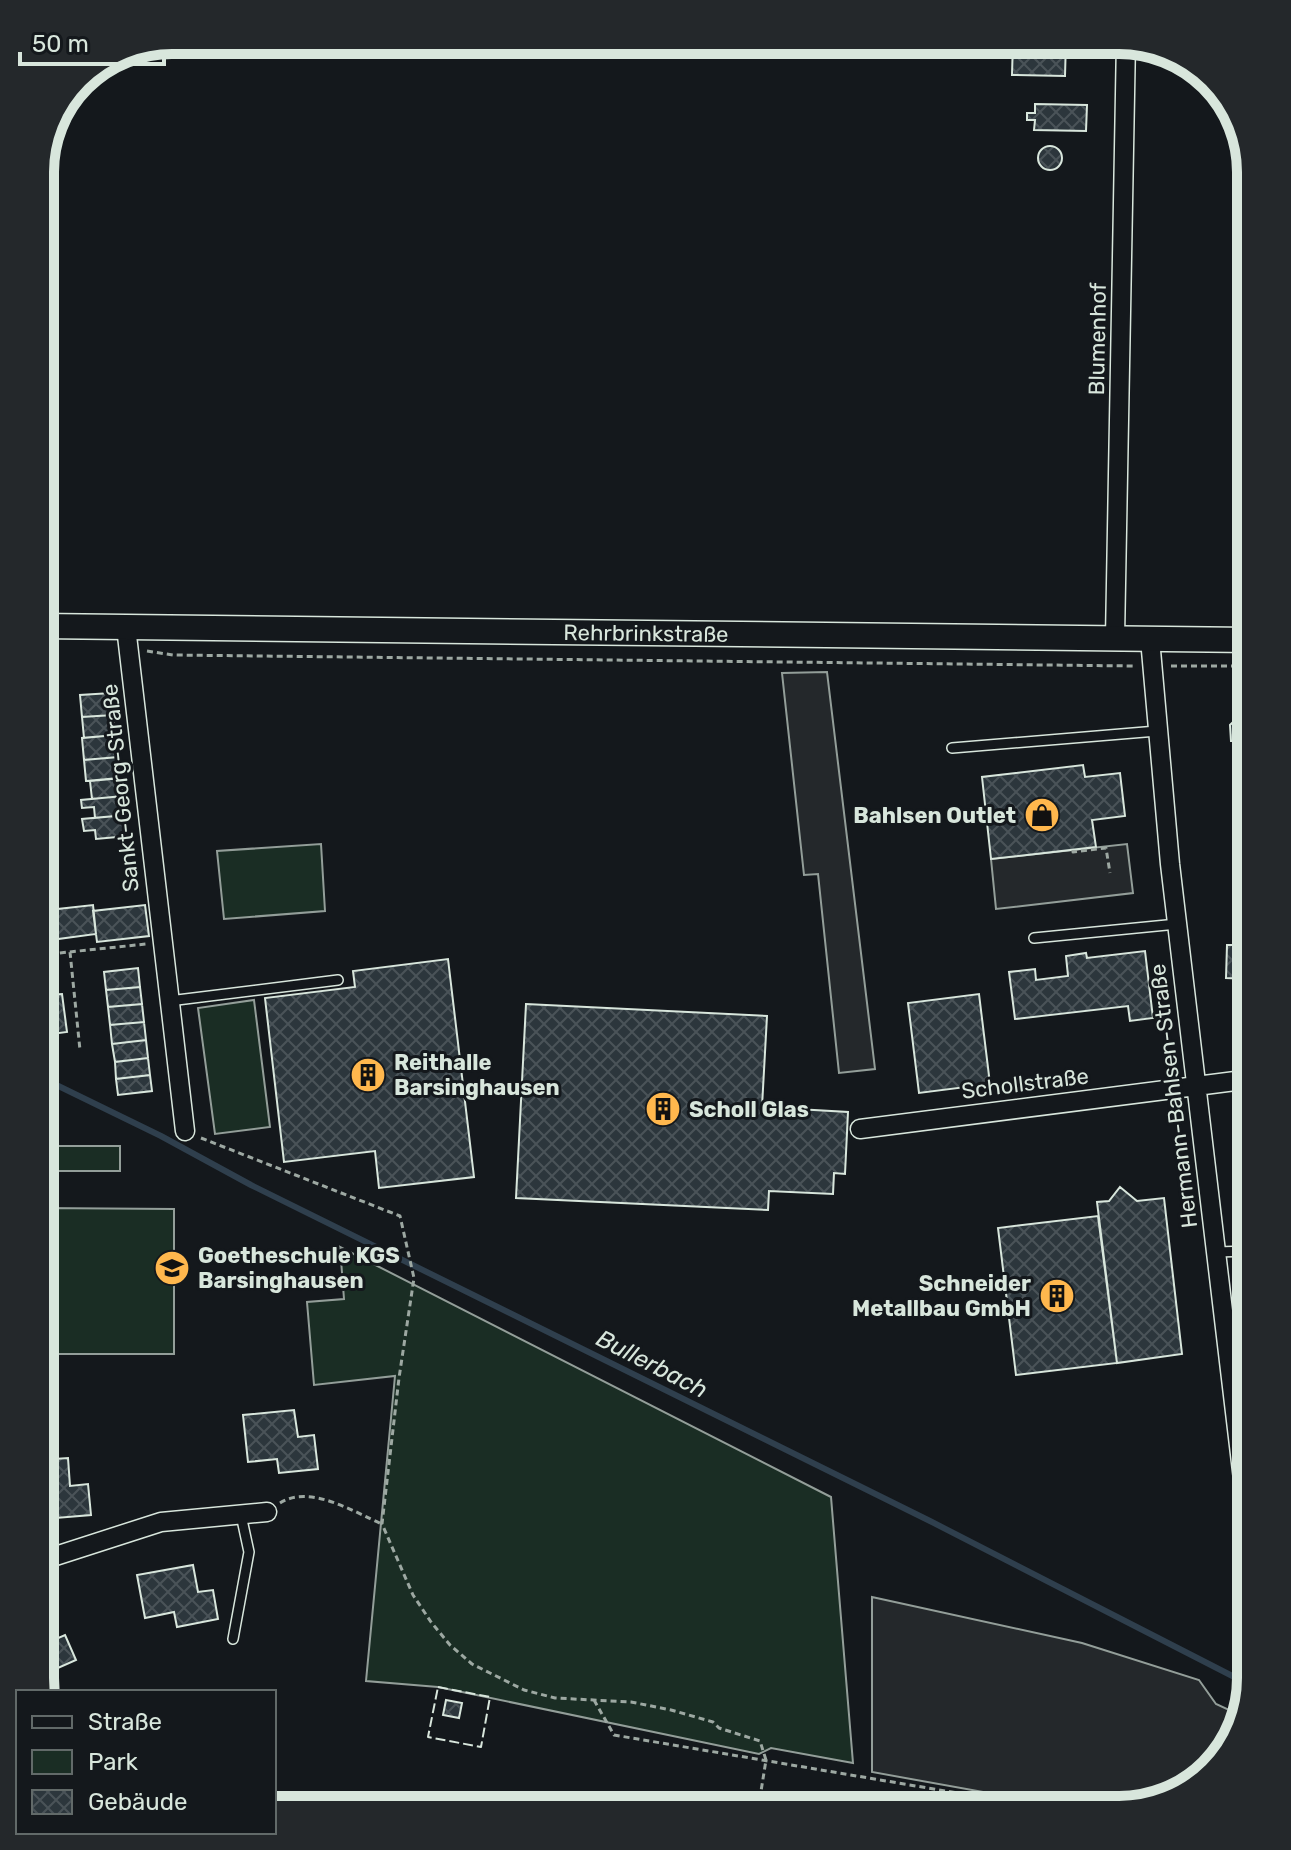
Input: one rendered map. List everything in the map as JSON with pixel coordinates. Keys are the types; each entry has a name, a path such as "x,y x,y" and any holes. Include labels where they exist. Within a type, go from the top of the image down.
{"main road":[{"name":"Rehrbrinkstraße","path":"54,628 127,638 1237,640"}],"street":[{"name":"Blumenhof","path":"1115,638 1126,54"},
{"name":"Sankt-Georg-Straße","path":"127,638 185,1131"},
{"name":"Hermann-Bahlsen-Straße","path":"1150,639 1177,924 1237,1429"},
{"name":"Schollstraße","path":"860,1129 1237,1081"},
{"path":"54,1556 161,1522 267,1512"}],"lane":[{"path":"952,748 1157,731"},
{"path":"1034,938 1177,924"},
{"path":"169,1001 338,980"},
{"path":"1216,1252 1237,1251"},
{"path":"233,1639 249,1552 241,1515"}],"path":[{"path":"127,638 173,655 1237,666"},
{"path":"1073,850 1106,848 1110,873"},
{"path":"54,954 161,943"},
{"path":"70,952 80,1050"},
{"path":"185,1131 400,1216 414,1278 382,1524 413,1595 450,1645 472,1664 524,1690 555,1698 658,1707 713,1722 719,1728 760,1741 766,1760 760,1796"},
{"path":"267,1512 288,1498 305,1497 323,1500 382,1524"},
{"path":"594,1700 614,1735 976,1796"}],"green space":[{"path":"321,844 325,911 224,919 217,851"},
{"path":"254,1000 270,1127 215,1134 198,1008"},
{"path":"54,1146 120,1146 120,1171 54,1171"},
{"path":"54,1208 174,1209 174,1354 54,1354"},
{"path":"340,1247 831,1497 853,1763 771,1748 759,1754 438,1687 366,1681 395,1376 314,1385 307,1302 344,1299"}],"shaded area":[{"path":"827,672 875,1069 839,1073 818,874 804,875 782,673"},
{"path":"1127,844 1133,893 996,909 991,859"},
{"path":"872,1597 1082,1643 1199,1680 1216,1704 1232,1711 1213,1750 1191,1772 1164,1787 1134,1795 1005,1796 872,1772"}],"building":[{"path":"1013,54 1066,54 1065,76 1012,75"},
{"path":"1035,104 1087,105 1086,131 1034,130 1035,120 1027,120 1027,113 1035,113"},
{"path":"1050,146 1059,149 1062,158 1059,167 1050,170 1041,167 1038,158 1041,149"},
{"path":"111,693 113,715 82,717 80,695"},
{"path":"113,715 115,735 84,738 82,717"},
{"path":"1237,718 1237,741 1231,741 1230,725"},
{"path":"115,735 118,757 84,760 82,738"},
{"path":"118,757 119,778 86,781 84,760"},
{"path":"1083,765 1085,777 1120,773 1125,816 1092,820 1096,847 991,859 982,777"},
{"path":"122,778 123,796 92,799 90,781"},
{"path":"123,796 126,815 95,818 94,807 82,808 81,800"},
{"path":"126,815 128,836 96,839 95,830 84,831 82,819"},
{"path":"93,905 96,934 54,940 54,909"},
{"path":"145,905 149,936 97,942 93,911"},
{"path":"1227,945 1237,945 1237,978 1226,978"},
{"path":"1145,951 1153,1018 1130,1021 1128,1006 1015,1019 1009,972 1035,969 1036,980 1068,976 1066,956 1086,953 1087,958"},
{"name":"Reithalle Barsinghausen","path":"448,959 474,1177 379,1188 375,1151 284,1162 265,998 355,987 353,971"},
{"path":"138,968 140,987 106,990 104,972"},
{"path":"140,987 142,1004 108,1007 106,990"},
{"path":"62,994 67,1032 54,1034 54,995"},
{"path":"979,994 990,1084 919,1093 908,1003"},
{"path":"142,1004 144,1022 110,1025 108,1007"},
{"name":"Scholl Glas","path":"526,1004 767,1016 762,1107 848,1112 845,1174 834,1173 833,1194 769,1191 768,1210 516,1198"},
{"path":"144,1022 146,1040 112,1044 110,1025"},
{"path":"146,1040 148,1058 115,1062 112,1044"},
{"path":"148,1058 150,1075 116,1079 115,1062"},
{"path":"150,1075 152,1091 118,1095 116,1079"},
{"path":"1237,1136 1237,1164 1234,1139"},
{"path":"1120,1187 1137,1201 1164,1198 1182,1354 1117,1363 1097,1202 1109,1201"},
{"name":"Schneider Metallbau GmbH","path":"1098,1216 1117,1363 1016,1375 998,1228"},
{"path":"294,1410 298,1437 314,1435 318,1469 279,1473 277,1459 248,1462 243,1415"},
{"path":"68,1458 70,1486 88,1484 91,1515 56,1518 54,1459"},
{"path":"193,1565 198,1592 213,1590 218,1619 177,1627 174,1612 145,1618 137,1575"},
{"path":"65,1635 76,1660 54,1670 54,1640"},
{"path":"446,1700 462,1703 459,1718 443,1715"}],"waterway":[{"name":"Bullerbach","path":"54,1084 161,1136 251,1185 930,1521 1237,1678"}],"fence":[{"path":"438,1687 490,1697 481,1747 428,1737 438,1687"}],"place":[{"name":"Bahlsen Outlet","path":"1042,815"},
{"name":"Reithalle Barsinghausen","path":"368,1075"},
{"name":"Scholl Glas","path":"663,1109"},
{"name":"Goetheschule KGS Barsinghausen","path":"172,1268"},
{"name":"Schneider Metallbau GmbH","path":"1057,1296"}]}
